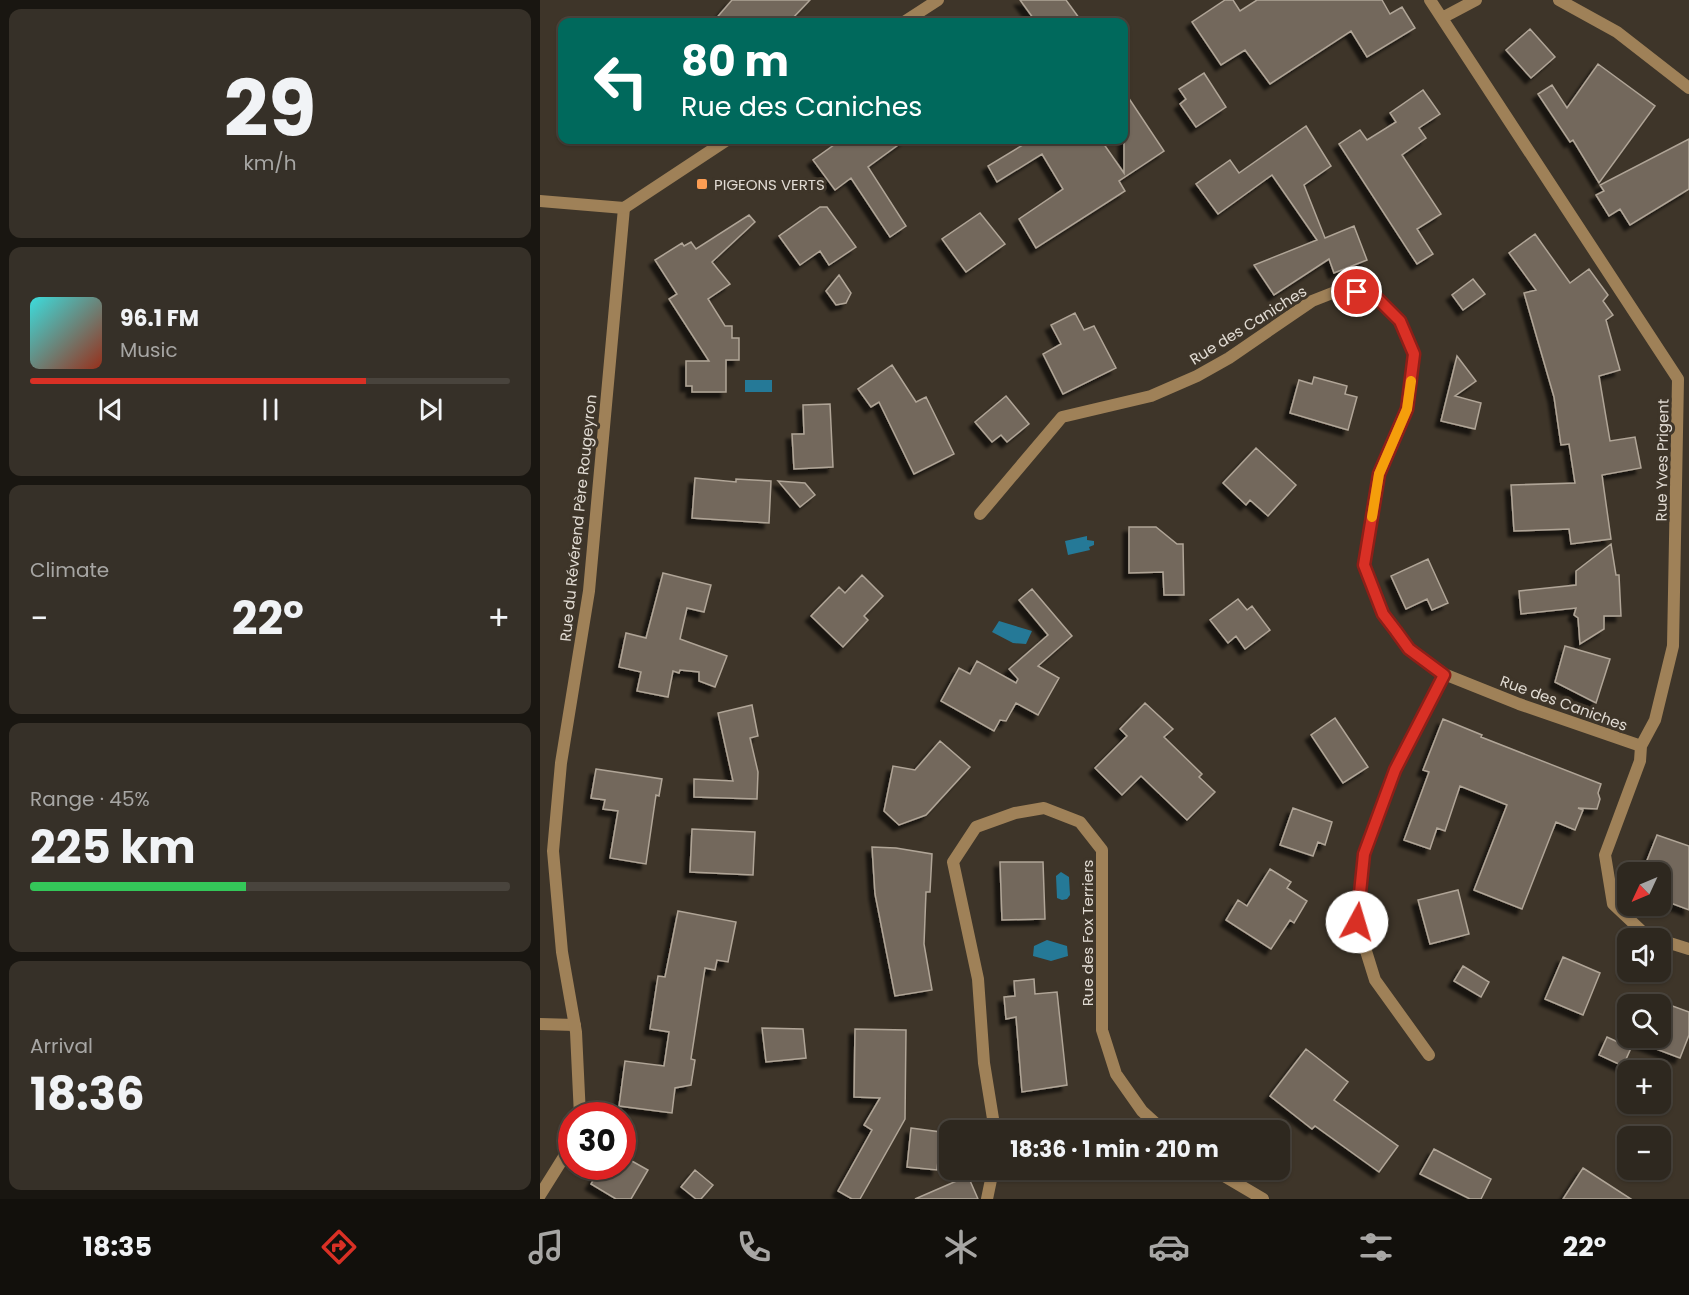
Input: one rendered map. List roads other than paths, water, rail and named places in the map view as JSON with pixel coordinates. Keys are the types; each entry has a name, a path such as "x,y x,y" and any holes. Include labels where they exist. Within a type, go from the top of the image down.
{"street":[{"path":"910,18 938,0"},
{"name":"Rue Yves Prigent","path":"1430,0 1678,380 1673,646 1655,720 1641,746 1640,761 1605,855 1613,904 1638,928"},
{"path":"1442,18 1476,0"},
{"path":"1559,0 1617,32 1689,88"},
{"path":"540,201 624,208 721,144"},
{"name":"Rue du Révérend Père Rougeyron","path":"579,1102 575,1025 560,929 553,851 561,764 589,591 624,208"},
{"name":"Rue des Caniches","path":"980,514 1062,417 1151,396 1197,376 1229,358 1312,301 1340,290 1374,295 1400,321 1414,354 1407,409 1379,474 1364,565 1383,614 1409,649 1444,675 1519,704 1641,746"},
{"path":"1429,1055 1375,980 1357,922 1364,854 1395,770 1444,675"},
{"name":"Rue des Fox Terriers","path":"993,1120 984,1063 978,979 953,862 975,826 1015,813 1044,808 1080,822 1102,850 1102,1030 1116,1074 1142,1111 1152,1120"},
{"name":"Rue Yves Prigent","path":"1671,943 1689,949"},
{"path":"540,1024 575,1025"},
{"path":"540,1195 558,1166"},
{"path":"987,1199 991,1180"},
{"path":"1231,1180 1263,1199"}],"water":[{"path":"745,380 772,380 772,392 745,392"},
{"path":"1087,536 1087,540 1094,541 1094,545 1089,547 1090,550 1068,555 1065,541"},
{"path":"999,621 1032,631 1026,644 1013,643 992,632"},
{"path":"1061,872 1069,877 1070,895 1067,899 1062,900 1057,898 1056,876"},
{"path":"1047,940 1067,946 1068,956 1051,961 1033,956 1034,946"}],"place":[{"name":"PIGEONS VERTS","path":"702,184"}]}
